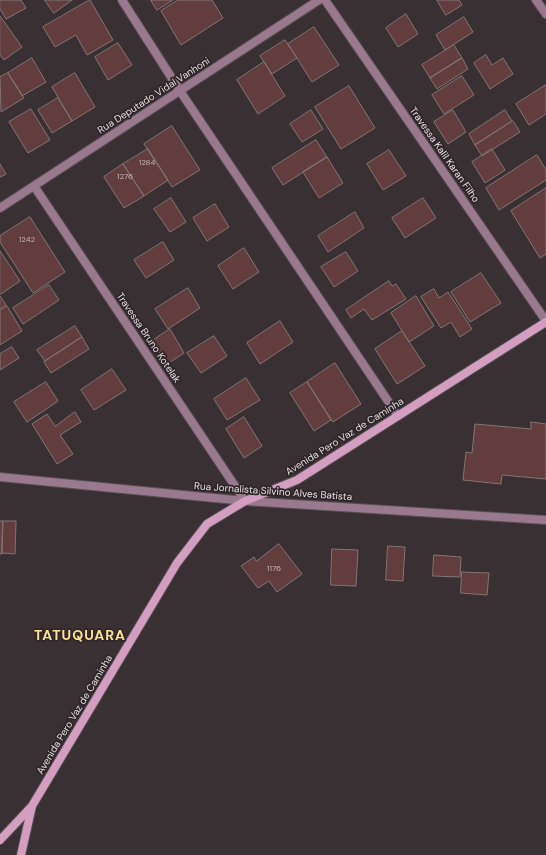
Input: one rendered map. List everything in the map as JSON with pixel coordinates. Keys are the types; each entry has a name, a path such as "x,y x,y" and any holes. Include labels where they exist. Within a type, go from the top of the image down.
{"street":[{"path":"122,0 180,91 398,416"},
{"name":"Rua Deputado Vidal Vanhoni","path":"0,208 319,0"},
{"name":"Travessa Kalil Karan Filho","path":"325,0 546,321"},
{"path":"536,0 546,14"},
{"name":"Travessa Bruno Kotelak","path":"34,186 245,501"},
{"name":"Avenida Pero Vaz de Caminha","path":"0,840 32,806 177,563 207,524 245,501 297,480 546,321"},
{"name":"Rua Jornalista Silvino Alves Batista","path":"0,477 245,501 546,520"},
{"name":"Avenida Pero Vaz de Caminha","path":"21,855 32,806"}],"building":[{"path":"0,0 21,0 26,8 6,19 0,9"},
{"path":"45,0 72,0 54,13"},
{"path":"90,0 113,40 87,55 76,35 55,47 43,27"},
{"path":"151,0 173,0 157,10"},
{"path":"178,0 212,0 223,18 181,45 161,11"},
{"path":"437,0 459,0 462,5 446,15"},
{"path":"406,14 418,34 398,47 386,28"},
{"path":"0,16 22,47 4,60 0,55"},
{"path":"464,17 473,32 445,50 436,35"},
{"path":"314,27 339,65 312,82 288,44"},
{"path":"285,40 297,58 272,74 260,56"},
{"path":"118,43 132,65 108,80 95,57"},
{"path":"454,45 462,58 430,78 422,65"},
{"path":"486,55 492,65 503,58 513,74 490,89 474,63"},
{"path":"32,58 46,82 22,96 8,73"},
{"path":"462,58 468,69 437,89 430,78"},
{"path":"264,62 285,96 258,114 237,80"},
{"path":"8,73 24,98 1,112 0,77"},
{"path":"75,73 95,107 72,121 52,87"},
{"path":"462,76 474,95 444,114 432,95"},
{"path":"546,85 546,114 529,125 516,104"},
{"path":"349,86 375,128 341,149 315,107"},
{"path":"58,98 72,121 52,133 38,110"},
{"path":"31,109 50,140 28,153 9,122"},
{"path":"311,110 323,129 302,142 290,124"},
{"path":"453,110 466,132 448,144 434,122"},
{"path":"505,110 512,121 475,145 469,134"},
{"path":"513,121 520,132 482,156 475,145"},
{"path":"172,126 200,170 172,187 144,144"},
{"path":"316,140 327,157 283,185 272,168"},
{"path":"148,149 168,180 144,196 123,164"},
{"path":"492,149 505,170 485,183 472,162"},
{"path":"389,150 406,176 383,190 367,164"},
{"path":"537,155 546,170 546,180 499,210 486,188"},
{"path":"327,157 343,183 319,198 303,172"},
{"path":"0,164 6,174 0,177"},
{"path":"123,164 144,196 124,208 104,177"},
{"path":"546,188 546,254 540,258 511,211"},
{"path":"171,198 186,222 170,232 154,209"},
{"path":"423,198 436,218 405,238 392,218"},
{"path":"215,204 229,227 207,241 193,218"},
{"path":"355,212 364,228 328,252 318,236"},
{"path":"30,217 65,272 33,293 0,242 0,236"},
{"path":"163,242 174,260 146,278 134,260"},
{"path":"244,248 259,272 233,289 218,266"},
{"path":"0,251 20,281 1,294 0,293"},
{"path":"346,252 358,271 334,287 321,267"},
{"path":"481,273 501,303 470,322 451,292"},
{"path":"389,281 392,286 396,284 406,299 372,320 364,309 351,318 346,310"},
{"path":"49,285 59,300 23,324 13,308"},
{"path":"188,288 200,308 168,329 155,309"},
{"path":"434,289 439,298 448,292 472,329 460,337 451,322 441,328 421,297"},
{"path":"0,296 6,305 0,309"},
{"path":"416,296 434,326 409,342 391,313"},
{"path":"7,306 22,331 0,345 0,311"},
{"path":"280,321 293,342 260,364 247,343"},
{"path":"75,326 82,337 45,361 37,350"},
{"path":"170,329 184,353 167,364 152,341"},
{"path":"402,331 425,366 397,384 375,349"},
{"path":"214,336 227,356 201,373 187,353"},
{"path":"82,337 89,349 51,373 44,362"},
{"path":"12,347 19,358 0,370 0,354"},
{"path":"335,363 361,404 333,422 307,382"},
{"path":"112,369 126,390 94,410 81,390"},
{"path":"246,378 260,400 227,420 214,399"},
{"path":"46,382 58,401 27,422 14,402"},
{"path":"307,382 331,420 314,431 290,393"},
{"path":"75,412 81,422 60,435 73,454 57,464 32,424 47,414 55,426"},
{"path":"244,417 262,446 244,458 226,429"},
{"path":"531,422 546,424 546,479 502,475 501,484 463,480 466,452 472,453 475,424 531,429"},
{"path":"0,521 3,521 2,554 0,554"},
{"path":"3,521 16,521 15,554 2,553"},
{"path":"279,544 302,574 277,592 269,581 258,588 241,566 254,557 256,561"},
{"path":"388,546 405,547 403,581 386,580"},
{"path":"332,549 358,550 356,586 331,585"},
{"path":"434,555 461,557 460,577 433,576"},
{"path":"462,572 489,573 487,595 461,593"}],"district":[{"name":"TATUQUARA","path":"80,636"}]}
